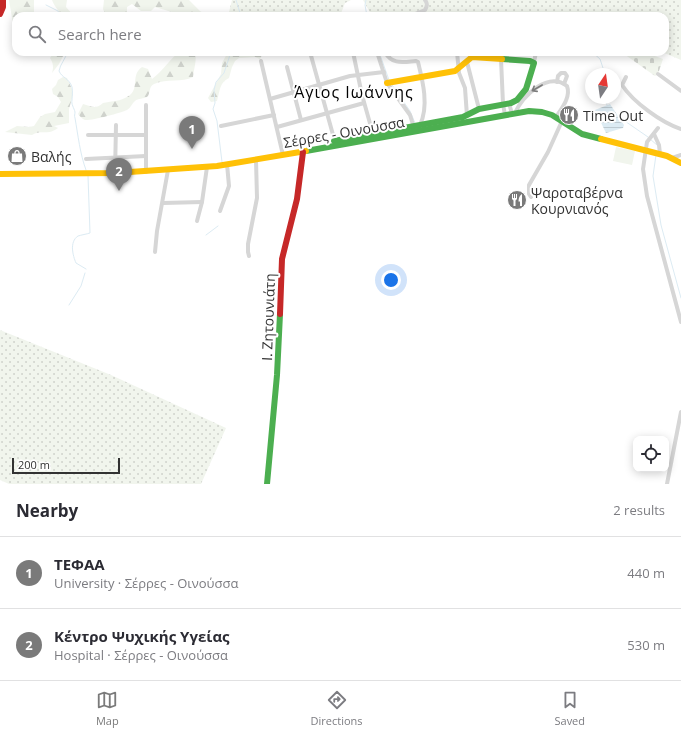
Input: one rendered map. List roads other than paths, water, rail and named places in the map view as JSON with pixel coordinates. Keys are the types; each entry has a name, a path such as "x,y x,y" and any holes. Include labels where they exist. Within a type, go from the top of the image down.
{"street":[{"path":"0,14 3,7 3,0"},
{"path":"420,12 425,10 427,6 427,2 425,0"},
{"path":"311,56 335,143 373,134 416,128 467,116 479,109 515,102 526,89 530,78 532,61 534,56"},
{"path":"354,56 364,103 373,134"},
{"path":"378,56 387,83 410,115 416,128"},
{"path":"387,56 397,62 416,61 418,64 421,76 424,111 416,128"},
{"path":"457,56 459,69 465,88 467,116"},
{"path":"387,83 421,76 452,72 459,69 472,57 532,61"},
{"path":"501,59 506,103 505,115"},
{"path":"261,61 283,155"},
{"path":"467,62 479,109"},
{"path":"287,67 301,120"},
{"path":"270,99 358,74 384,72"},
{"path":"557,82 558,76 561,73 565,73 567,76 564,84"},
{"path":"658,74 681,91"},
{"path":"626,77 622,85 631,97 661,120 671,126 681,129"},
{"path":"506,103 514,114 521,102 532,90 546,83 557,82 564,84 568,89 568,96 556,117"},
{"path":"272,133 277,129 301,120 364,103"},
{"path":"146,105 146,172"},
{"name":"Σέρρες - Οινούσσα","path":"0,174 146,172 207,167 303,152 335,143 416,128 538,111 545,112 556,117 582,134 660,154 681,163"},
{"path":"221,126 274,115"},
{"path":"531,197 529,194 529,185 548,152 562,121"},
{"path":"115,173 116,125"},
{"path":"658,128 651,137 643,170 647,196 681,322"},
{"path":"88,135 146,135"},
{"path":"651,137 660,145 660,154"},
{"name":"Ι. Ζητουνιάτη","path":"267,484 278,375 282,259 297,199 303,152"},
{"path":"669,157 681,155"},
{"path":"86,159 146,156"},
{"path":"249,256 248,244 256,198 256,160"},
{"path":"220,211 229,186 227,164"},
{"path":"197,221 202,202 207,167"},
{"path":"155,252 157,230 168,170"},
{"path":"163,203 202,202"},
{"path":"667,484 681,412"}],"waterway":[{"path":"236,0 240,12"},
{"path":"366,0 366,12"},
{"path":"46,5 59,12"},
{"path":"65,56 59,71 72,87 72,103 86,170"},
{"path":"222,162 217,121 213,109 215,103 214,90 216,82 224,73 230,56"},
{"path":"380,56 389,80"},
{"path":"597,56 600,59 603,68"},
{"path":"392,85 410,111 415,123"},
{"path":"619,117 648,137"},
{"path":"650,139 657,145"},
{"path":"656,155 653,176 661,225 681,298"},
{"path":"86,269 76,263 72,249 73,242 78,236 90,233 88,176"},
{"path":"206,235 218,226"},
{"path":"69,305 81,286 85,273"}],"place":[{"name":"Time Out","path":"569,115"},
{"name":"ΤΕΦΑΑ","path":"192,149"},
{"name":"Βαλής","path":"17,156"},
{"name":"Κέντρο Ψυχικής Υγείας","path":"119,191"},
{"name":"Ψαροταβέρνα Κουρνιανός","path":"517,200"}],"district":[{"name":"Άγιος Ιωάννης","path":"354,92"}]}
